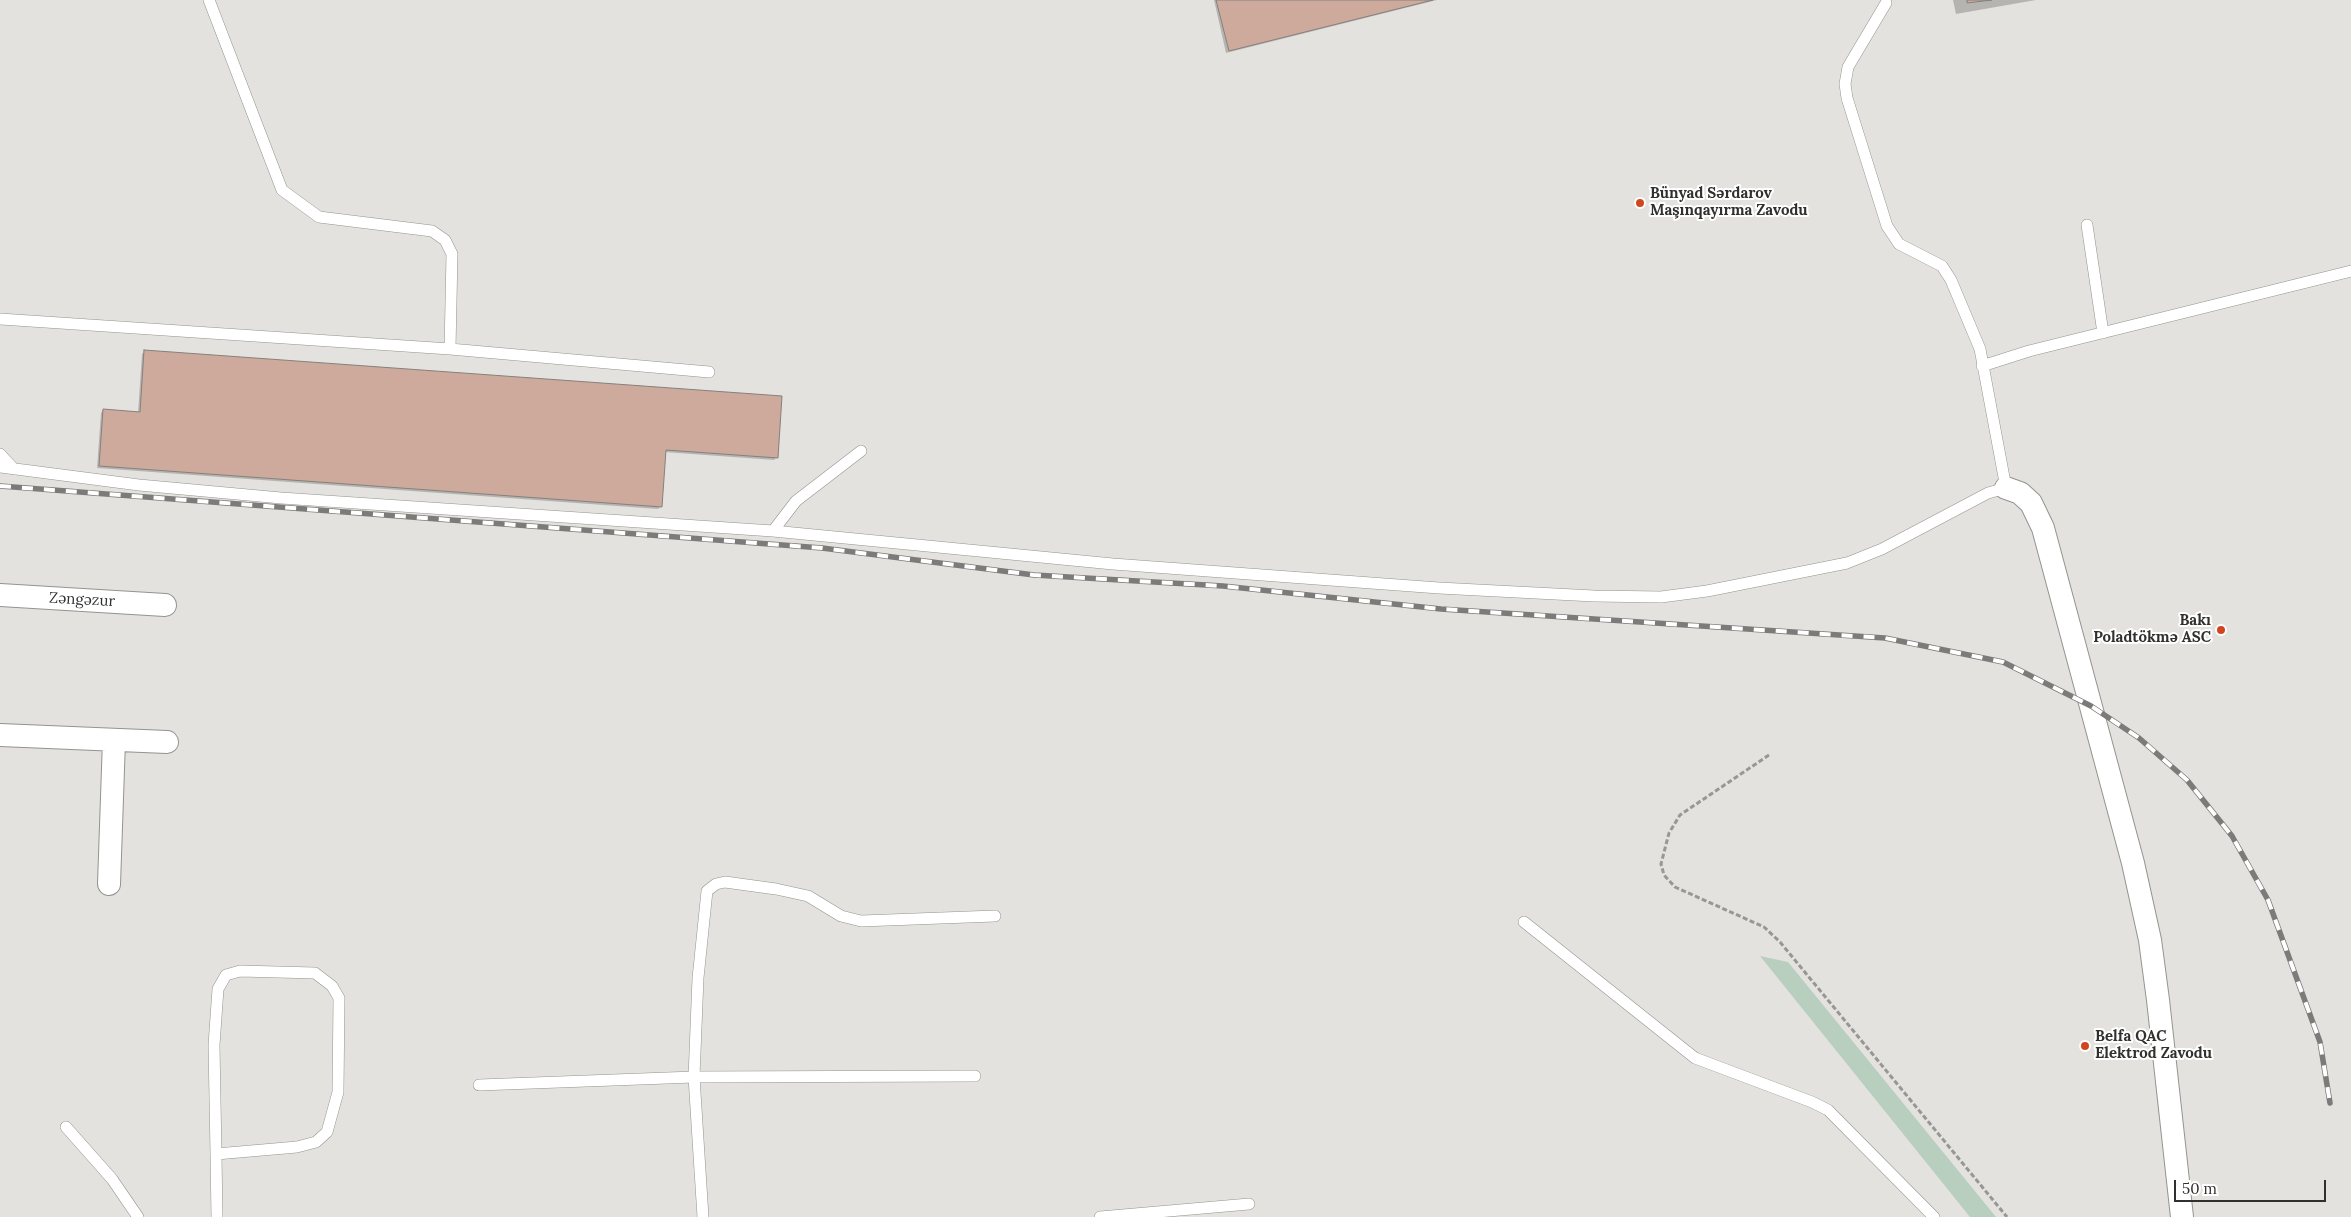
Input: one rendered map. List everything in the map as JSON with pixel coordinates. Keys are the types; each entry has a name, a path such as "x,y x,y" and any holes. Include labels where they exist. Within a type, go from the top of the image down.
{"street":[{"path":"2006,488 2020,493 2031,503 2043,528 2133,863 2150,940 2182,1217"},
{"name":"Zəngəzur","path":"0,595 165,604"},
{"path":"0,735 167,742"},
{"path":"109,884 114,740"}],"lane":[{"path":"209,0 282,190 319,217 432,232 445,240 452,254 450,349"},
{"path":"0,467 139,485 280,498 773,531 1113,564 1439,588 1594,596 1662,597 1707,591 1847,563 1882,549 1988,493 2006,488 1976,341 1951,280 1942,266 1899,244 1887,226 1847,98 1845,84 1848,67 1886,3"},
{"path":"2087,225 2102,333"},
{"path":"1982,366 2029,351 2351,271"},
{"path":"0,319 450,349 709,372"},
{"path":"773,531 796,501 861,451"},
{"path":"0,454 14,469"},
{"path":"703,1217 694,1077 698,978 707,891 716,884 725,882 776,888 808,896 841,916 861,921 995,916"},
{"path":"1524,922 1695,1058 1807,1099 1828,1110 1934,1217"},
{"path":"216,1154 297,1147 316,1142 327,1132 338,1092 339,998 332,986 315,973 240,971 226,975 218,989 214,1045 216,1217"},
{"path":"479,1085 694,1077 975,1076"},
{"path":"66,1127 112,1179 138,1217"},
{"path":"1100,1217 1249,1204"}],"path":[{"path":"1769,755 1680,815 1669,833 1661,864 1664,876 1675,887 1764,927 1780,942 2007,1217"}],"green space":[{"path":"1760,956 1788,962 1996,1217 1970,1217"}],"building":[{"path":"1216,0 1433,0 1229,51"},
{"path":"1967,0 1992,0 1967,3"},
{"path":"144,350 782,396 778,458 666,450 662,507 99,466 103,409 140,412"}],"railway":[{"path":"0,486 822,548 1034,575 1223,586 1441,609 1885,638 2003,662 2091,706 2139,738 2187,780 2232,836 2268,900 2320,1042 2330,1103"}],"place":[{"name":"Bünyad Sərdarov Maşınqayırma Zavodu","path":"1640,203"},
{"name":"Bakı Poladtökmə ASC","path":"2221,630"},
{"name":"Belfa QAC Elektrod Zavodu","path":"2085,1046"}]}
